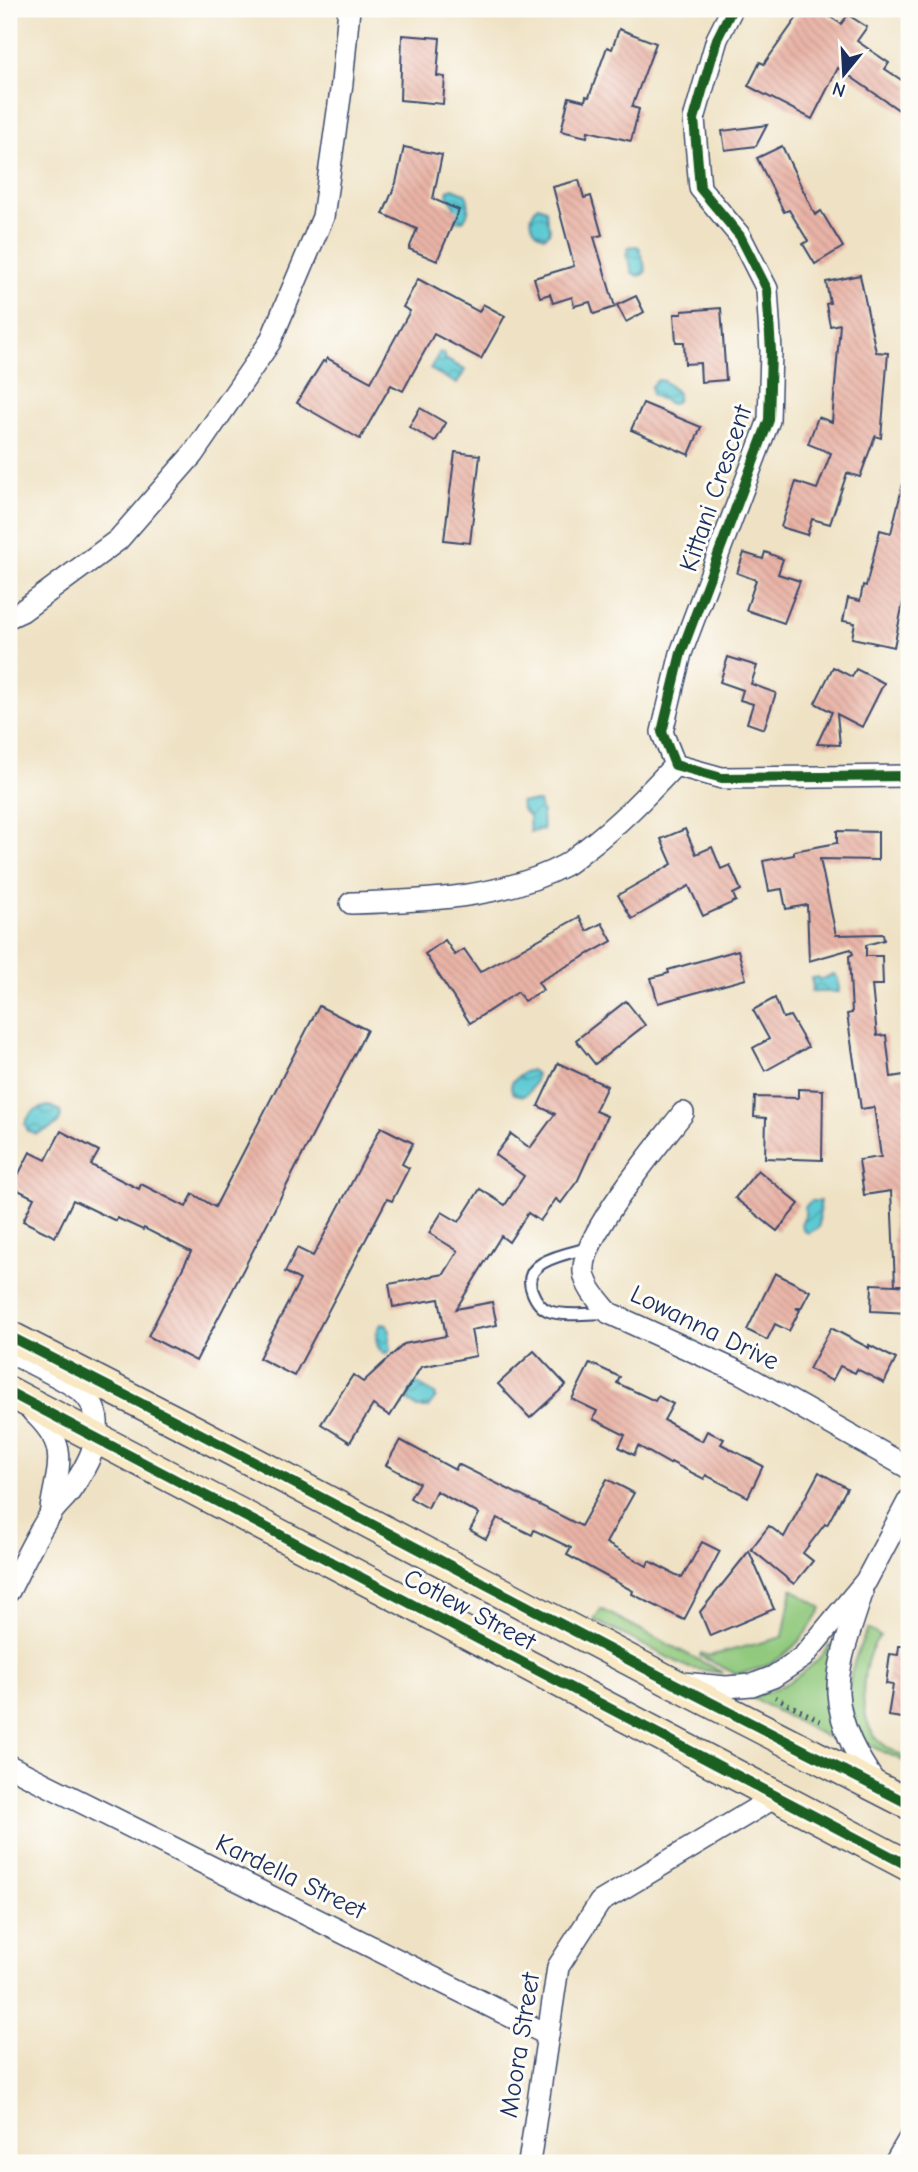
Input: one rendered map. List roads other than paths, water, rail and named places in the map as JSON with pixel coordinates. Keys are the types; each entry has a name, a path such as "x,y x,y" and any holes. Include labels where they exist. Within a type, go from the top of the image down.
{"main road":[{"name":"Cotlew Street","path":"9,1336 909,1804"},
{"name":"Cotlew Street","path":"11,1393 909,1866"}],"street":[{"path":"13,608 118,540 193,454 270,342 323,217 342,83 349,9"},
{"name":"Kittani Crescent","path":"675,765 662,732 681,653 769,420 771,351 767,289 740,236 700,188 694,119 717,39 732,9"},
{"path":"351,903 421,901 496,890 565,864 607,833 675,765 722,778 909,776"},
{"name":"Lowanna Drive","path":"683,1113 602,1221 585,1260 584,1272 595,1297 609,1312 741,1373 909,1468"},
{"path":"9,1352 83,1393 93,1406 97,1424 97,1439 79,1477 50,1516 9,1591"},
{"path":"11,1393 47,1425 57,1443 58,1464 50,1516"},
{"path":"877,1787 856,1756 843,1723 838,1692 842,1660 866,1581 909,1500"},
{"path":"671,1682 726,1687 752,1685 774,1677 803,1657 866,1581"},
{"name":"Kardella Street","path":"9,1766 548,2035"},
{"name":"Moora Street","path":"529,2163 558,1966 600,1902 777,1796"},
{"path":"895,2163 909,2139"}],"lane":[{"path":"590,1248 539,1264 531,1274 530,1287 537,1302 550,1311 570,1314 609,1312"}],"water":[{"path":"453,188 465,193 468,200 468,211 463,221 453,220 454,205 447,195 448,190"},
{"path":"538,206 546,209 550,228 544,237 533,227 531,219"},
{"path":"629,247 639,247 646,270 638,276 631,272 626,255"},
{"path":"440,352 445,355 445,359 465,370 457,384 430,369"},
{"path":"658,380 664,381 678,393 677,401 671,404 652,395 651,386"},
{"path":"521,802 539,802 543,830 530,832 529,816 522,809"},
{"path":"834,974 838,979 839,992 811,992 811,978 818,977 819,980"},
{"path":"531,1070 536,1074 530,1090 523,1096 514,1094 512,1082"},
{"path":"49,1106 60,1110 58,1123 36,1134 28,1131 25,1124 29,1116 38,1109"},
{"path":"811,1201 820,1201 819,1227 809,1233 804,1231 801,1224 805,1207"},
{"path":"381,1324 387,1325 390,1331 391,1349 387,1354 380,1349 376,1341"},
{"path":"416,1383 435,1394 436,1397 428,1408 417,1408 408,1400 409,1392"}]}
